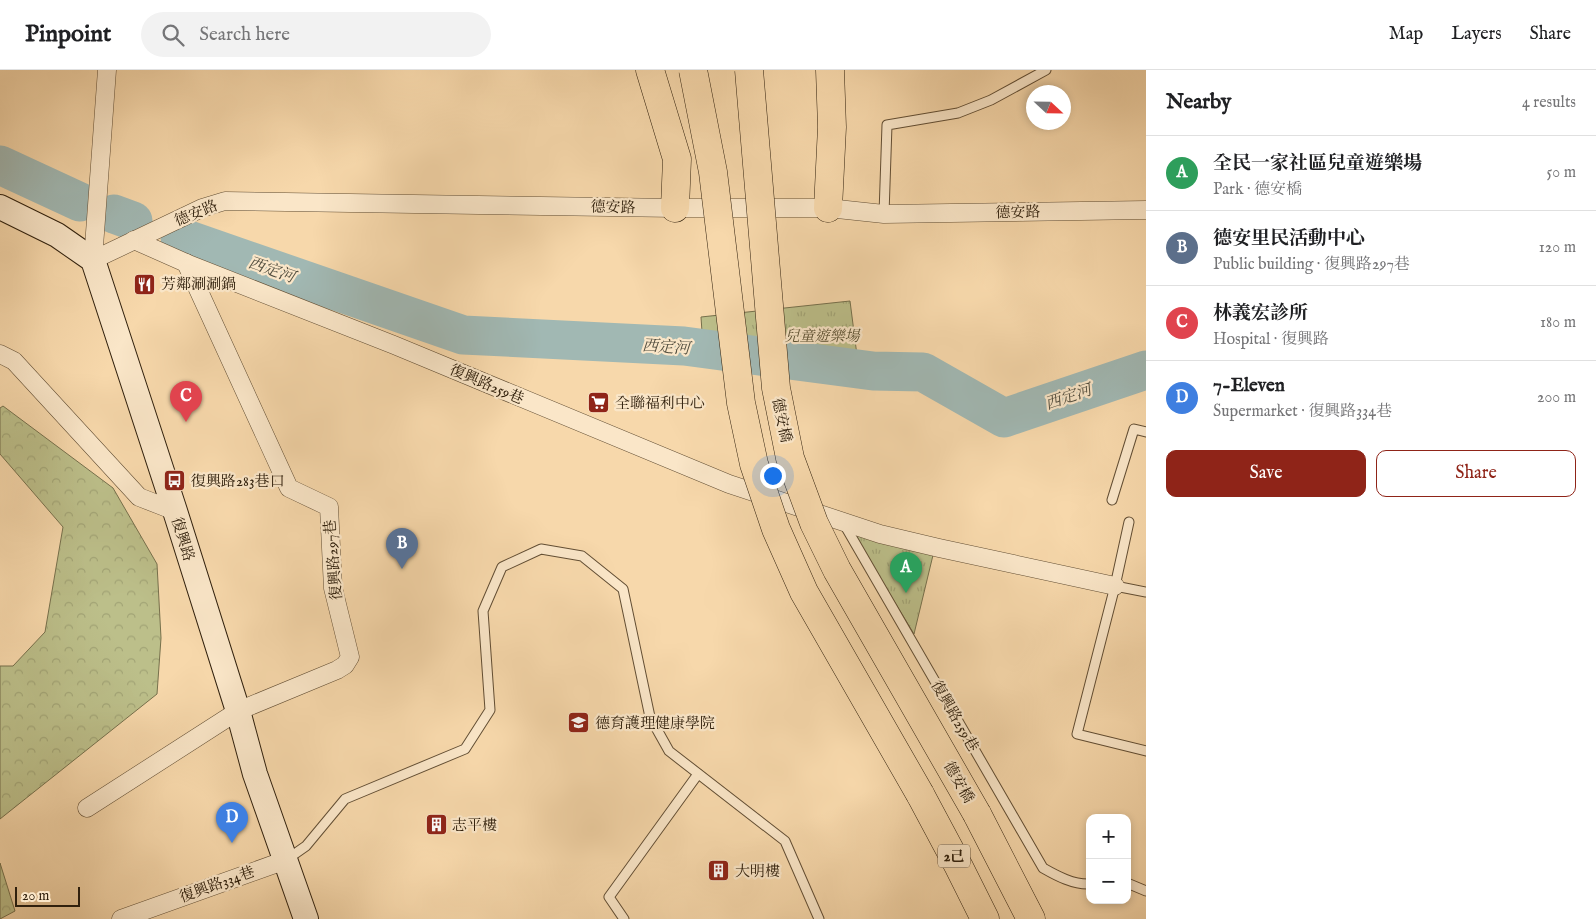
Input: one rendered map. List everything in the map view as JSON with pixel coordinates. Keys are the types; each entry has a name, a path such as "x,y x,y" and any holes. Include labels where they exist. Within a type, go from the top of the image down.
{"main road":[{"path":"650,70 677,158 675,208"},
{"name":"2己","path":"693,70 713,172 741,403 754,464 776,529 804,592 920,794 985,919"},
{"name":"德安橋","path":"749,70 776,388 790,458 814,523 837,570 977,814 1031,919"},
{"path":"828,208 832,127 830,70"}],"street":[{"path":"93,260 107,70"},
{"name":"德安路","path":"93,260 202,208 225,201 675,208 828,208 884,214 1146,210"},
{"path":"0,207 57,235 93,260"},
{"name":"復興路259巷","path":"134,240 186,263 394,345 729,484 880,534 1115,586"},
{"name":"復興路","path":"93,260 175,511 238,711 255,774 286,860 302,917"},
{"name":"復興路297巷","path":"87,808 238,711 337,670 345,665 350,657 333,588 329,507 289,488 186,263"},
{"path":"0,354 14,361 139,497 175,511"},
{"name":"復興路334巷","path":"121,919 286,860"}],"lane":[{"path":"884,214 887,125 958,113 991,100 1046,70"},
{"path":"1112,500 1134,429 1146,432"},
{"name":"復興路259巷","path":"842,521 1043,868 1059,876 1086,884"},
{"path":"1129,522 1115,586 1077,734 1146,751"},
{"path":"286,860 306,846 345,799 465,749 490,710 483,611 502,567 541,549 582,556 623,589 650,717 670,751 784,841 819,919"},
{"name":"復興路259巷","path":"1115,586 1146,592"},
{"path":"624,919 609,897 698,774"},
{"path":"1131,885 1146,891"}],"green space":[{"name":"兒童遊樂場","path":"850,301 859,371 704,362 701,317"},
{"path":"3,406 113,488 157,564 161,638 157,694 0,819 0,666 13,666 45,632 63,527 0,454 0,408"},
{"path":"848,525 934,551 914,634"},
{"path":"0,863 15,911 0,919"}],"waterway":[{"name":"西定河","path":"0,165 80,202"},
{"name":"西定河","path":"114,214 133,221"},
{"name":"西定河","path":"180,237 463,335 684,346 873,371 923,372 1004,418 1146,370"}],"place":[{"name":"芳鄰涮涮鍋","path":"145,284"},
{"name":"全聯福利中心","path":"599,403"},
{"name":"林義宏診所","path":"186,422"},
{"name":"復興路283巷口","path":"175,481"},
{"name":"德安里民活動中心","path":"402,569"},
{"name":"全民一家社區兒童遊樂場","path":"906,593"},
{"name":"德育護理健康學院","path":"579,723"},
{"name":"志平樓","path":"436,825"},
{"name":"7-Eleven","path":"232,843"},
{"name":"大明樓","path":"719,871"}]}
